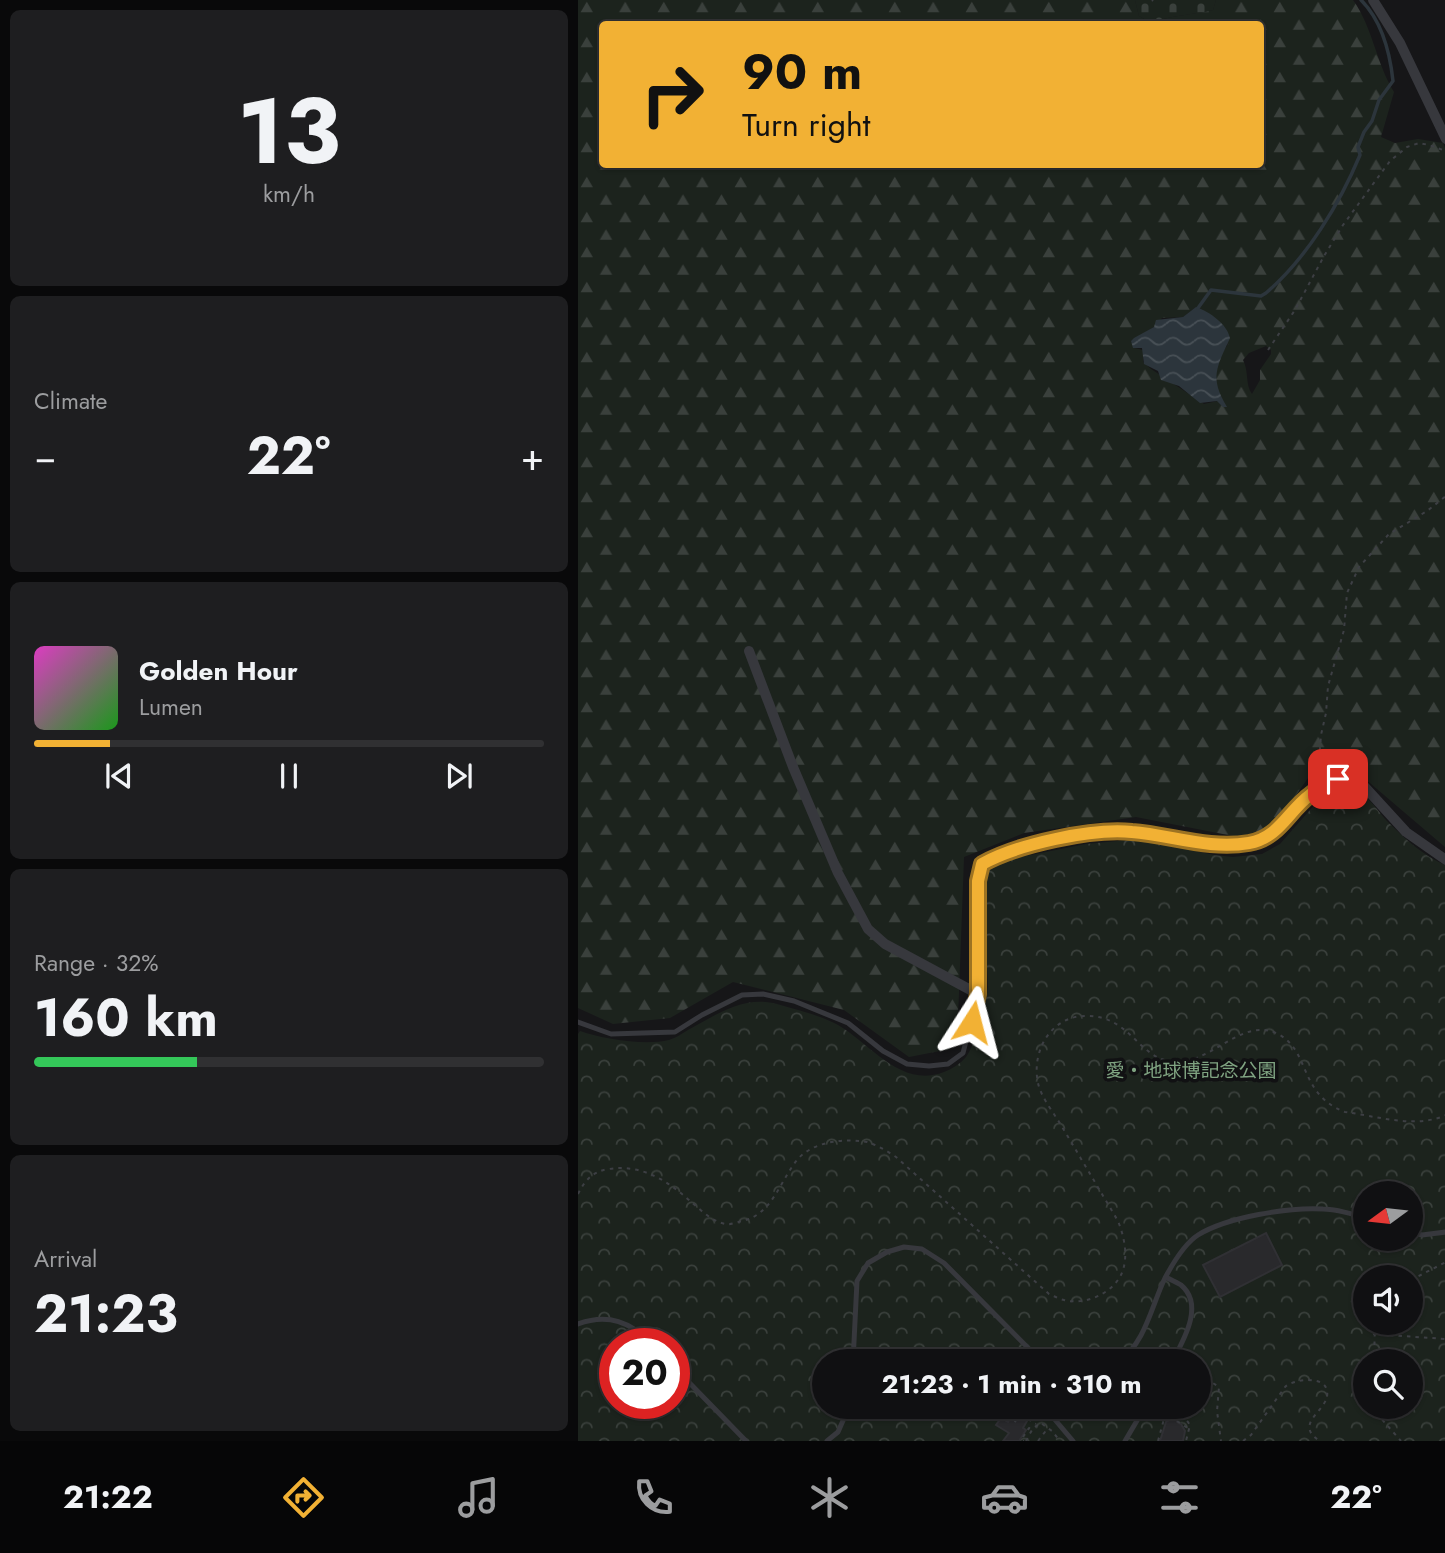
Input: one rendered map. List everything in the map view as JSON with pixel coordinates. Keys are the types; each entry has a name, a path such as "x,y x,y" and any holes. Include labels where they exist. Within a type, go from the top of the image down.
{"street":[{"path":"1372,0 1400,43 1445,139"},
{"path":"749,651 793,767 833,861 868,929 885,944 978,994 978,881 982,864 998,855 1082,834 1131,831 1216,845 1251,843 1274,833 1310,795 1338,779 1363,785 1406,832 1445,860"}],"lane":[{"path":"578,1022 611,1034 675,1032 702,1014 742,995 763,994 818,1009 848,1023 883,1051 907,1064 929,1066 948,1064 963,1053 978,994"},
{"path":"1133,1349 1177,1257 1195,1236 1217,1225 1273,1213 1324,1209 1353,1215"},
{"path":"1423,1235 1445,1232"},
{"path":"854,1349 857,1281 868,1263 887,1252 904,1247 922,1249 944,1263 1029,1349"},
{"path":"1166,1277 1181,1285 1189,1296 1192,1311 1188,1329 1178,1349"},
{"path":"578,1324 599,1319 616,1320 634,1328"},
{"path":"690,1383 746,1441"},
{"path":"826,1441 838,1432 844,1419"},
{"path":"1054,1419 1073,1441"},
{"path":"1125,1441 1137,1419"}],"path":[{"path":"1268,350 1295,310 1343,225 1390,161 1407,147 1419,143 1445,151"},
{"path":"1322,788 1317,765 1328,686 1344,631 1347,593 1359,566 1389,534 1427,511 1445,496"},
{"path":"578,1194 584,1181 598,1171 626,1167 657,1176 707,1216 727,1224 748,1220 764,1211 799,1158 815,1147 838,1140 868,1142 896,1157 1039,1287 1066,1301 1087,1300 1106,1293 1115,1283 1123,1271 1125,1246 1118,1221 1038,1083 1039,1053 1047,1034 1058,1024 1074,1017 1098,1017 1122,1026 1152,1054 1169,1061 1187,1061 1204,1056 1242,1034 1257,1030 1275,1032 1288,1040 1316,1093 1335,1108 1345,1112 1415,1122 1445,1115"},
{"path":"1423,1274 1445,1262"},
{"path":"1387,1335 1445,1339"},
{"path":"1243,1441 1251,1435 1284,1387 1298,1379 1318,1382 1328,1391 1326,1400 1311,1421 1309,1429 1312,1436 1320,1441"},
{"path":"1211,1382 1219,1387 1217,1411 1221,1441"},
{"path":"1012,1419 1016,1422"},
{"path":"1028,1419 1036,1424 1041,1423 1060,1441"},
{"path":"1158,1441 1164,1419"},
{"path":"1185,1419 1190,1427 1186,1441"},
{"path":"1382,1419 1401,1441"},
{"path":"1177,1421 1190,1427"},
{"path":"1024,1440 1036,1424"},
{"path":"1038,1441 1048,1428"}],"green space":[{"path":"578,0 1135,0 1139,16 1148,21 599,21 599,168 1264,168 1264,21 1156,21 1213,10 1216,0 1353,0 1394,92 1381,137 1395,143 1418,139 1443,143 1445,148 1445,847 1350,766 1308,778 1272,829 1238,837 1136,817 1024,833 964,857 958,1019 950,1049 909,1057 844,1010 733,982 670,1018 613,1024 578,1008","holes":["1196,307 1228,344 1216,369 1218,401 1204,404 1151,369 1143,362 1143,350 1134,348 1131,341 1154,327 1162,318 1183,317","1266,346 1271,350 1271,354 1260,370 1260,380 1252,394 1243,360 1249,353"]},
{"path":"1135,0 1216,0 1213,10 1157,21 1148,21 1139,16"},
{"name":"愛・地球博記念公園","path":"1348,788 1355,790 1371,802 1408,841 1445,865 1445,1441 578,1441 580,1031 624,1041 659,1042 674,1038 731,1008 765,1002 831,1021 900,1070 928,1076 944,1072 966,1057 977,1034 985,1002 988,975 982,895 988,871 994,865 1006,860 1086,844 1140,839 1214,855 1233,857 1262,854 1280,844 1317,802 1329,794"},
{"path":"1040,1427 1051,1433 1057,1441 1030,1441 1032,1433"}],"water":[{"path":"1196,307 1217,319 1230,338 1217,372 1218,388 1227,407 1217,401 1200,403 1179,386 1161,380 1158,371 1144,364 1142,348 1133,348 1131,341 1154,327 1156,320 1183,317"}],"building":[{"path":"1266,1233 1282,1265 1220,1297 1203,1265"},
{"path":"1000,1419 1008,1422 1010,1419 1028,1419 1023,1428 1026,1430 1019,1441 1003,1441 1009,1433 996,1425"},
{"path":"1177,1419 1185,1431 1183,1441 1160,1441 1166,1422"}],"waterway":[{"path":"1198,308 1211,290 1261,296 1266,293 1308,247 1343,192 1360,155 1358,147 1364,132 1372,121 1379,100 1393,81 1390,59 1380,27 1361,0"}],"route":[{"path":"972,1022 978,994 978,881 982,864 998,855 1082,834 1131,831 1216,845 1251,843 1274,833 1310,795 1338,779"}]}
